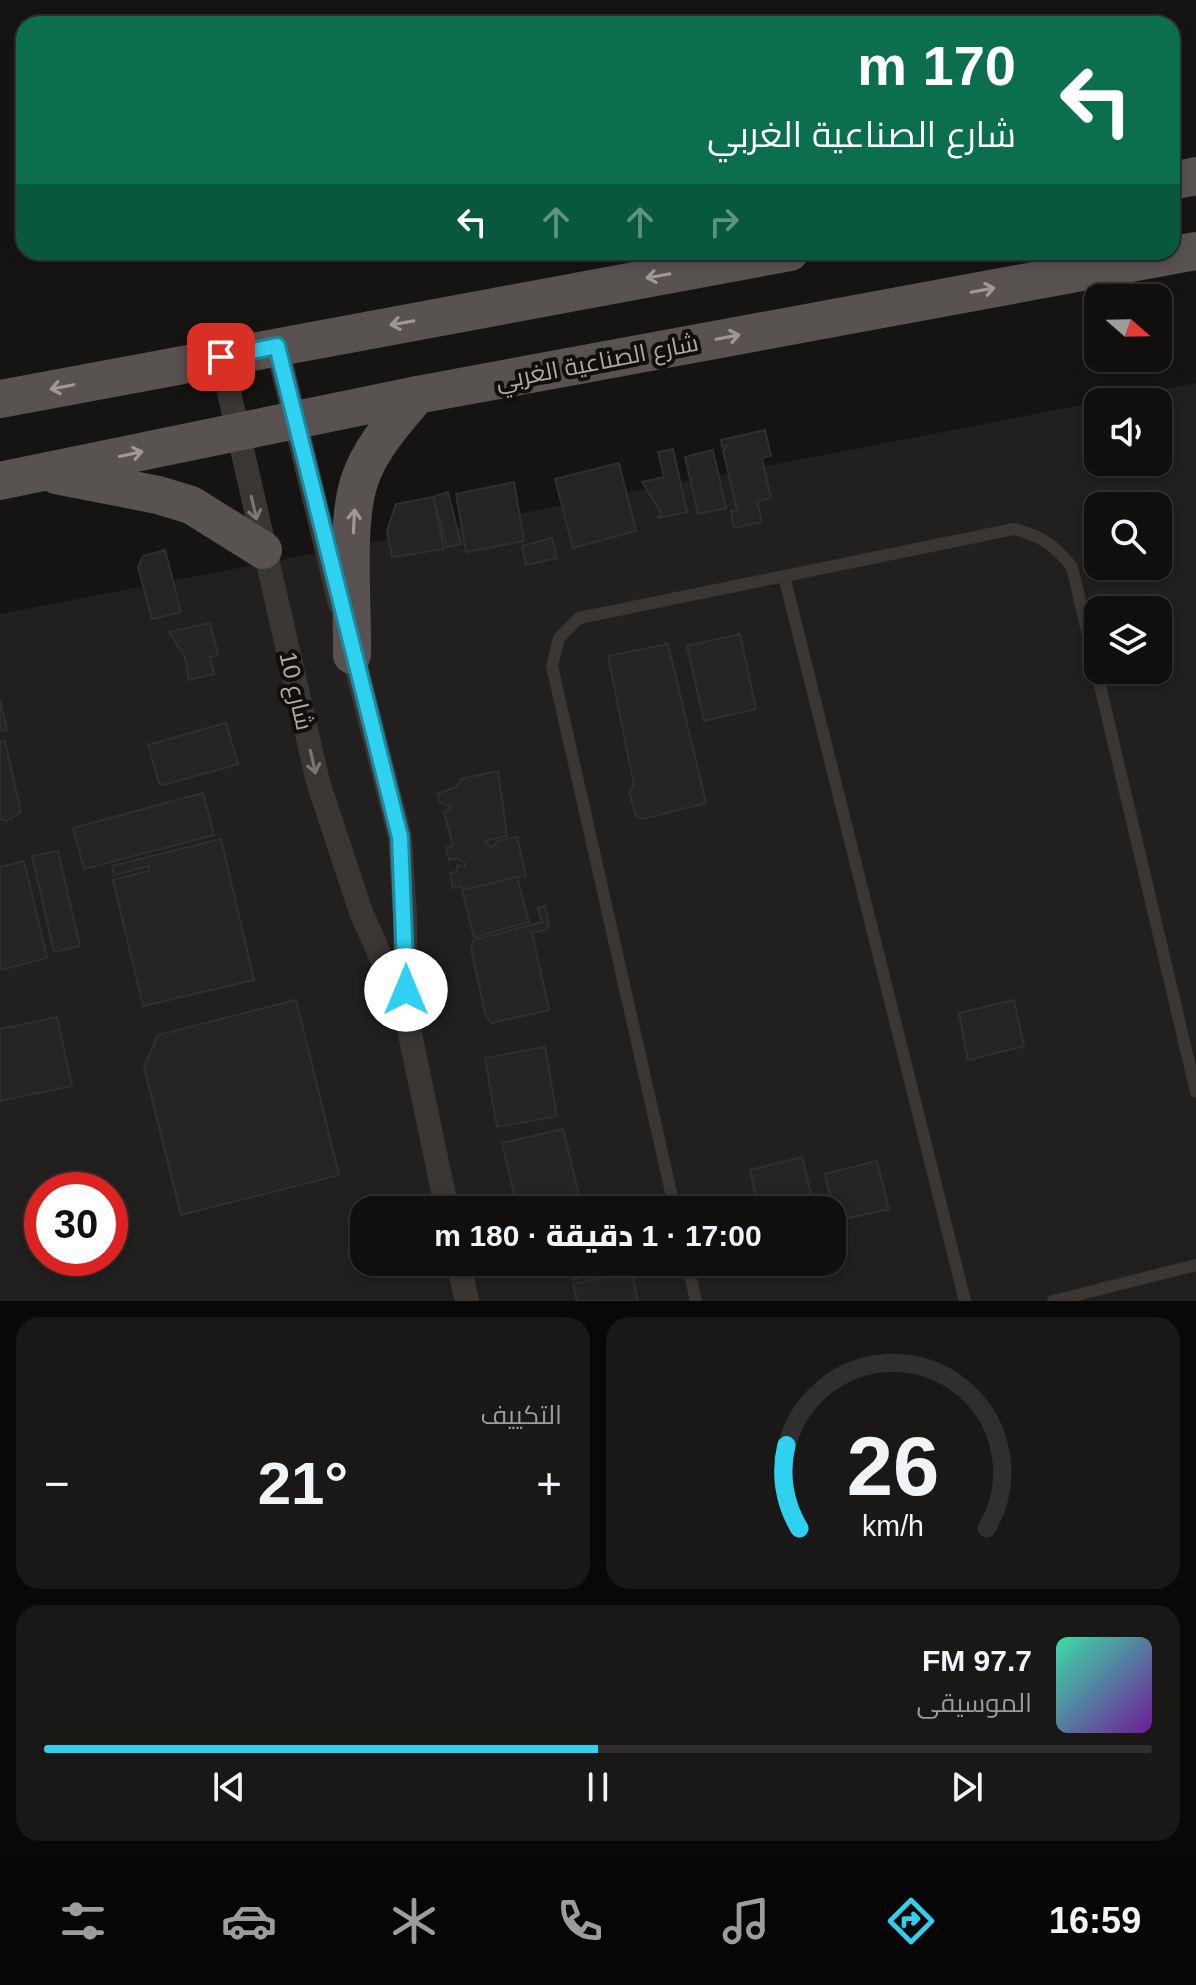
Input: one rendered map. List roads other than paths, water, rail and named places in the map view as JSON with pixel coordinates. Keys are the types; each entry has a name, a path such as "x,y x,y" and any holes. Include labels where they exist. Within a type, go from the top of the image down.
{"main road":[{"path":"0,399 746,260"},
{"name":"شارع الصناعية الغربي","path":"0,481 417,395 1147,260"},
{"path":"352,655 353,515 359,482 375,449 417,395"},
{"path":"46,472 158,495 191,505 263,550"}],"street":[{"name":"شارع 10","path":"277,346 293,421 400,837 406,1015 444,1196"},
{"name":"شارع 10","path":"221,357 318,782 361,912 406,1015"},
{"path":"461,1276 467,1301"}],"lane":[{"path":"672,1196 552,666 553,652 559,638 579,618 1014,529 1037,535 1058,548 1072,567 1196,1092"},
{"path":"784,576 965,1301"},
{"path":"1053,1301 1196,1265"},
{"path":"690,1276 696,1301"}]}
